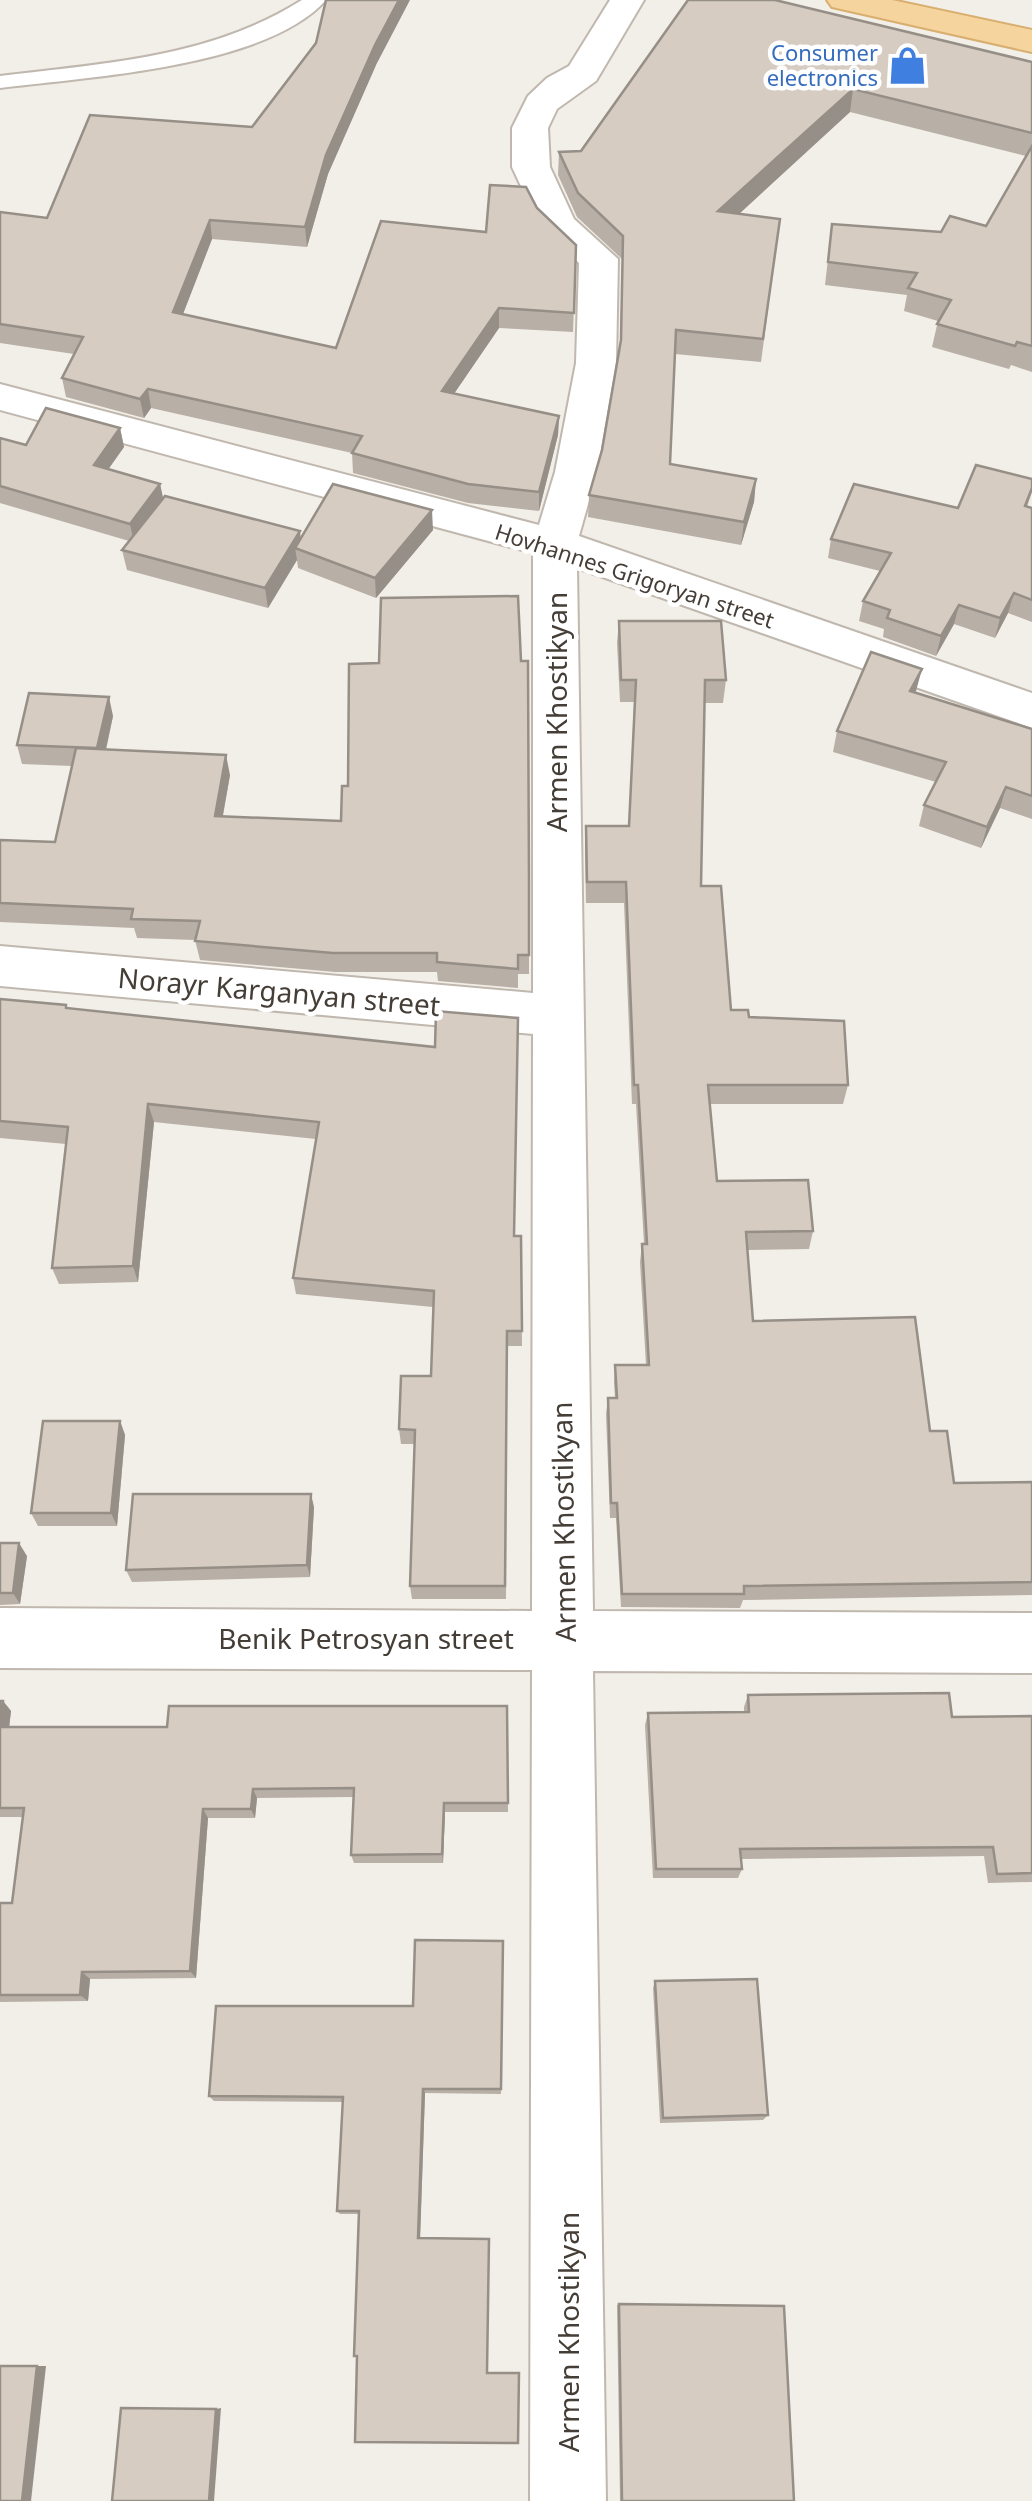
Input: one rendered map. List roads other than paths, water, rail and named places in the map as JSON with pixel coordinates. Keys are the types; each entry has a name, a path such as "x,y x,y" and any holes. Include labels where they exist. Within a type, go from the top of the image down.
{"main road":[{"path":"844,0 1032,41"},
{"path":"995,0 1032,8"}],"street":[{"name":"Armen Khostikyan","path":"568,2501 555,544 576,472 596,363 599,259 558,225 531,167 530,128 541,104 560,86 583,74 603,34 627,0"},
{"name":"Hovhannes Grigoryan street","path":"0,396 555,544 1032,711"},
{"name":"Norayr Karganyan street","path":"0,966 558,1016"},
{"name":"Benik Petrosyan street","path":"0,1638 1032,1643"}],"lane":[{"path":"0,82 216,52 288,21 316,0"}],"place":[{"name":"Consumer electronics","path":"908,65"}]}
